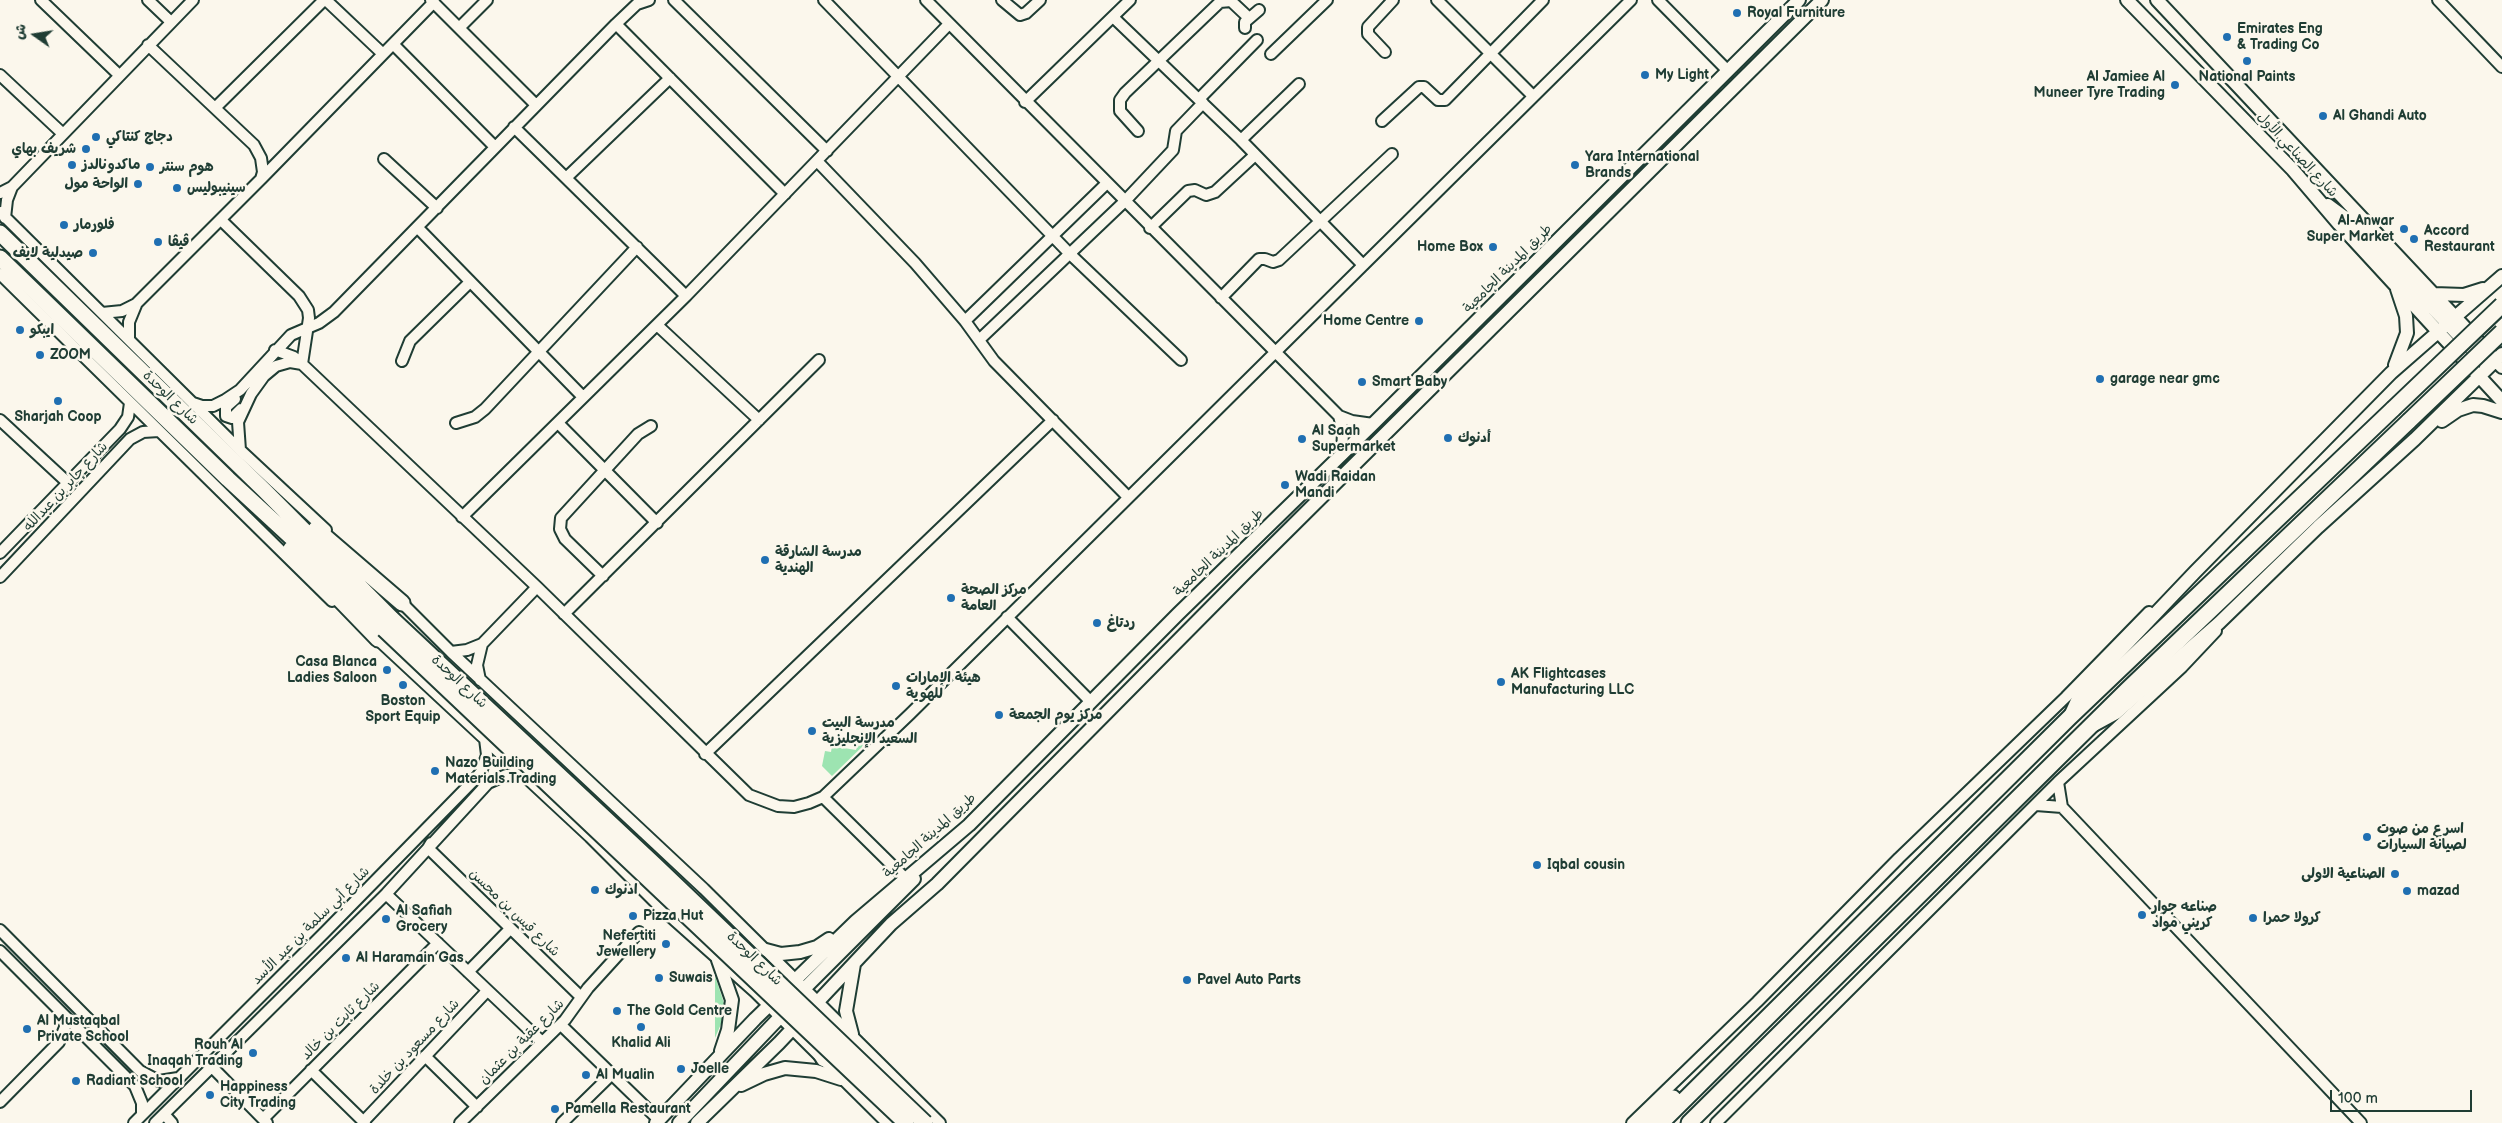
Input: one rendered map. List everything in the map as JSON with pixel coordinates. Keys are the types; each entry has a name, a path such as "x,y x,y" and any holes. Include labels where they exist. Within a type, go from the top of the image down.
{"highway":[{"name":"شارع الوحدة","path":"0,232 264,490 384,629 654,864 925,1123"},
{"name":"شارع الوحدة","path":"0,258 84,349 318,562 384,629 906,1123"},
{"path":"1661,1123 1716,1066 2069,718 2502,304"},
{"path":"1689,1123 2091,726 2502,332"},
{"path":"264,490 317,530 402,603"},
{"path":"1643,1123 1716,1066"}],"main road":[{"name":"طريق المدينة الجامعية","path":"657,1122 795,979 856,921 969,825 1798,0"},
{"path":"697,1123 792,1029 891,924 937,884 1224,594 1822,0"},
{"name":"شارع الصناعي الأول","path":"2127,0 2321,201 2339,224 2395,285 2446,323"},
{"name":"شارع الصناعي الأول","path":"2157,0 2434,294 2446,323 2479,376 2502,401"},
{"path":"2091,726 2116,713 2219,622 2318,527 2415,439 2479,376 2497,362 2446,323 2351,222 2321,201"},
{"path":"2069,718 2081,692 2195,572 2392,373 2446,323 2502,276"},
{"path":"2392,373 2404,346 2407,333 2406,316 2395,285"},
{"path":"2434,294 2464,294 2492,285"},
{"path":"2415,439 2465,407 2478,405 2502,412"},
{"path":"823,1060 808,1038 801,1019 800,1004 805,988 904,891 925,862"},
{"path":"766,950 781,954 809,950 856,921"},
{"path":"718,960 732,1000 728,1030 718,1057"},
{"path":"852,1034 846,1011 855,962"},
{"path":"679,1123 780,1017 792,1000 795,979"},
{"path":"732,1089 764,1074 785,1068 816,1070 842,1080"}],"street":[{"path":"41,0 119,75"},
{"path":"148,0 171,22"},
{"path":"0,193 12,187 62,133 193,0"},
{"path":"215,108 325,0 383,54"},
{"path":"459,28 487,0"},
{"path":"246,403 232,418 225,413 226,407 235,399 240,390 275,350 291,335 310,327 334,312 616,24 637,4 649,0"},
{"path":"674,0 827,151"},
{"path":"824,0 1053,237 1181,360"},
{"path":"926,0 1106,184 1339,416 1359,423 1373,424"},
{"path":"1002,0 1020,14 1026,13 1040,0"},
{"path":"1025,102 1130,0"},
{"path":"1271,54 1326,0"},
{"path":"1385,52 1368,34 1368,27 1393,0"},
{"path":"1437,0 1533,96"},
{"path":"1382,121 1418,87 1424,87 1438,100 1445,100 1543,0"},
{"path":"275,350 294,358 302,364 564,614 749,795 763,802 778,806 794,806 809,803 823,797 1276,352 1630,0"},
{"path":"1658,0 1728,71"},
{"path":"2438,0 2502,67"},
{"path":"102,313 122,311 136,304 221,220 432,1 536,105"},
{"path":"1138,131 1123,116 1119,105 1120,100 1158,60 1219,1 1230,1 1249,18"},
{"path":"1245,28 1244,24 1259,10"},
{"path":"1113,17 1241,140 1363,265"},
{"path":"616,24 785,194"},
{"path":"462,517 686,296 949,24"},
{"path":"979,340 1124,202 1173,150 1176,131 1257,40"},
{"path":"392,44 495,147"},
{"path":"148,45 258,151 263,165 261,179"},
{"path":"0,75 62,133"},
{"path":"566,178 670,78"},
{"path":"1241,140 1299,84"},
{"path":"514,127 686,296"},
{"path":"1150,228 1185,193 1191,190 1206,195 1215,192 1255,154"},
{"path":"1221,298 1260,260 1265,258 1274,262 1279,260 1392,154"},
{"path":"384,159 437,208"},
{"path":"817,162 915,263 965,322 994,361 1128,497"},
{"path":"965,322 1106,184"},
{"path":"12,187 3,215 240,450 366,565 450,652 704,889 940,1123"},
{"path":"221,220 299,296 308,310 310,327 302,364"},
{"path":"418,228 583,398"},
{"path":"456,423 475,417 485,409 637,247"},
{"path":"0,274 84,349 130,403 326,596 384,629 485,738 663,910 780,1017 842,1080 888,1123"},
{"path":"402,361 410,341 470,282"},
{"path":"129,339 128,322 136,304"},
{"path":"657,325 759,420"},
{"path":"564,614 657,524 819,360"},
{"path":"240,450 238,422 257,384 269,370 282,364 302,364"},
{"path":"192,402 202,406 212,406 240,390"},
{"name":"شارع جابر بن عبدالله","path":"0,553 125,423 130,403"},
{"path":"1339,416 1343,431 1342,455"},
{"path":"0,420 67,482"},
{"path":"705,754 1053,420"},
{"path":"558,423 657,524"},
{"path":"603,576 561,535 559,523 564,513 604,469 638,434 651,426"},
{"name":"شارع جابر بن عبدالله","path":"0,577 136,435 143,432 159,431"},
{"path":"93,478 112,451 111,444 106,443"},
{"path":"1632,1123 1751,1008 1899,858 2066,697 2162,598 2195,572"},
{"path":"450,652 467,650 482,644 537,588"},
{"path":"1007,617 1091,702"},
{"path":"1716,1123 2058,782 2205,644 2218,629 2219,622"},
{"path":"480,680 477,665 482,644"},
{"name":"شارع أبي سلمة بن عبد الأسد","path":"134,1123 481,772 487,755 485,738"},
{"path":"155,1123 386,894 488,783 506,775 526,776"},
{"path":"2058,782 2062,807 2361,1123"},
{"path":"823,797 905,878"},
{"path":"2036,805 2062,807"},
{"path":"428,848 437,832 433,822"},
{"name":"شارع قيس بن محسن","path":"428,848 581,997"},
{"path":"386,894 542,1042"},
{"path":"468,972 510,929"},
{"path":"0,930 146,1076 166,1081 179,1078"},
{"name":"شارع عقبة بن عثمان","path":"460,1123 561,1025 581,997 639,932"},
{"name":"شارع ثابت بن خالد","path":"265,1121 311,1070 438,943"},
{"path":"0,950 135,1086 142,1103 142,1115"},
{"name":"شارع مسعود بن خلدة","path":"364,1122 487,991"},
{"path":"55,1006 71,1013 89,1032 94,1034 101,1032"},
{"path":"0,1102 59,1042 65,1027 65,1016"},
{"path":"561,1025 657,1122"},
{"path":"425,1056 477,1107"},
{"path":"212,1067 265,1121"},
{"path":"311,1070 364,1122"},
{"path":"562,1123 611,1075"},
{"path":"164,1114 172,1123"}],"green space":[{"path":"858,743 865,744 832,776 822,766 825,751 831,752 832,746 856,750"},
{"path":"715,976 724,1003 721,1024 715,1038"}],"place":[{"name":"Royal Furniture","path":"1737,13"},
{"name":"Emirates Eng & Trading Co","path":"2227,37"},
{"name":"National Paints","path":"2247,61"},
{"name":"My Light","path":"1645,75"},
{"name":"Al Jamiee Al Muneer Tyre Trading","path":"2175,85"},
{"name":"Al Ghandi Auto","path":"2323,116"},
{"name":"دجاج كنتاكي","path":"96,137"},
{"name":"شريف بهاي","path":"86,149"},
{"name":"ماكدونالدز","path":"72,165"},
{"name":"Yara International Brands","path":"1575,165"},
{"name":"هوم سنتر","path":"150,167"},
{"name":"الواحة مول","path":"138,184"},
{"name":"سينيبوليس","path":"177,188"},
{"name":"فلورمار","path":"64,225"},
{"name":"Al-Anwar Super Market","path":"2404,229"},
{"name":"Accord Restaurant","path":"2414,239"},
{"name":"ڤيڤا","path":"158,242"},
{"name":"Home Box","path":"1493,247"},
{"name":"صيدلية لايف","path":"93,253"},
{"name":"Home Centre","path":"1419,321"},
{"name":"ايبكو","path":"20,330"},
{"name":"ZOOM","path":"40,355"},
{"name":"garage near gmc","path":"2100,379"},
{"name":"Smart Baby","path":"1362,382"},
{"name":"Sharjah Coop","path":"58,401"},
{"name":"أدنوك","path":"1448,438"},
{"name":"Al Saah Supermarket","path":"1302,439"},
{"name":"Wadi Raidan Mandi","path":"1285,485"},
{"name":"مدرسة الشارقة الهندية","path":"765,560"},
{"name":"مركز الصحة العامة","path":"951,598"},
{"name":"ردتاغ","path":"1097,623"},
{"name":"Casa Blanca Ladies Saloon","path":"387,670"},
{"name":"AK Flightcases Manufacturing LLC","path":"1501,682"},
{"name":"Boston Sport Equip","path":"403,685"},
{"name":"هيئة الإمارات للهوية","path":"896,686"},
{"name":"مركز يوم الجمعة","path":"999,715"},
{"name":"مدرسة البيت السعيد الإنجليزية","path":"812,731"},
{"name":"Nazo Building Materials Trading","path":"435,771"},
{"name":"اسرع من صوت لصيانة السيارات","path":"2367,837"},
{"name":"Iqbal cousin","path":"1537,865"},
{"name":"الصناعية الاولى","path":"2395,874"},
{"name":"ادنوك","path":"595,890"},
{"name":"mazad","path":"2407,891"},
{"name":"صناعه جوار كريني مواد","path":"2142,915"},
{"name":"Pizza Hut","path":"633,916"},
{"name":"كرولا حمرا","path":"2253,918"},
{"name":"Al Safiah Grocery","path":"386,919"},
{"name":"Nefertiti Jewellery","path":"666,944"},
{"name":"Al Haramain Gas","path":"346,958"},
{"name":"Suwais","path":"659,978"},
{"name":"Pavel Auto Parts","path":"1187,980"},
{"name":"The Gold Centre","path":"617,1011"},
{"name":"Khalid Ali","path":"641,1027"},
{"name":"Al Mustaqbal Private School","path":"27,1029"},
{"name":"Rouh Al Inaqah Trading","path":"253,1053"},
{"name":"Joelle","path":"681,1069"},
{"name":"Al Mualin","path":"586,1075"},
{"name":"Radiant School","path":"76,1081"},
{"name":"Happiness City Trading","path":"210,1095"},
{"name":"Pamella Restaurant","path":"555,1109"}]}
